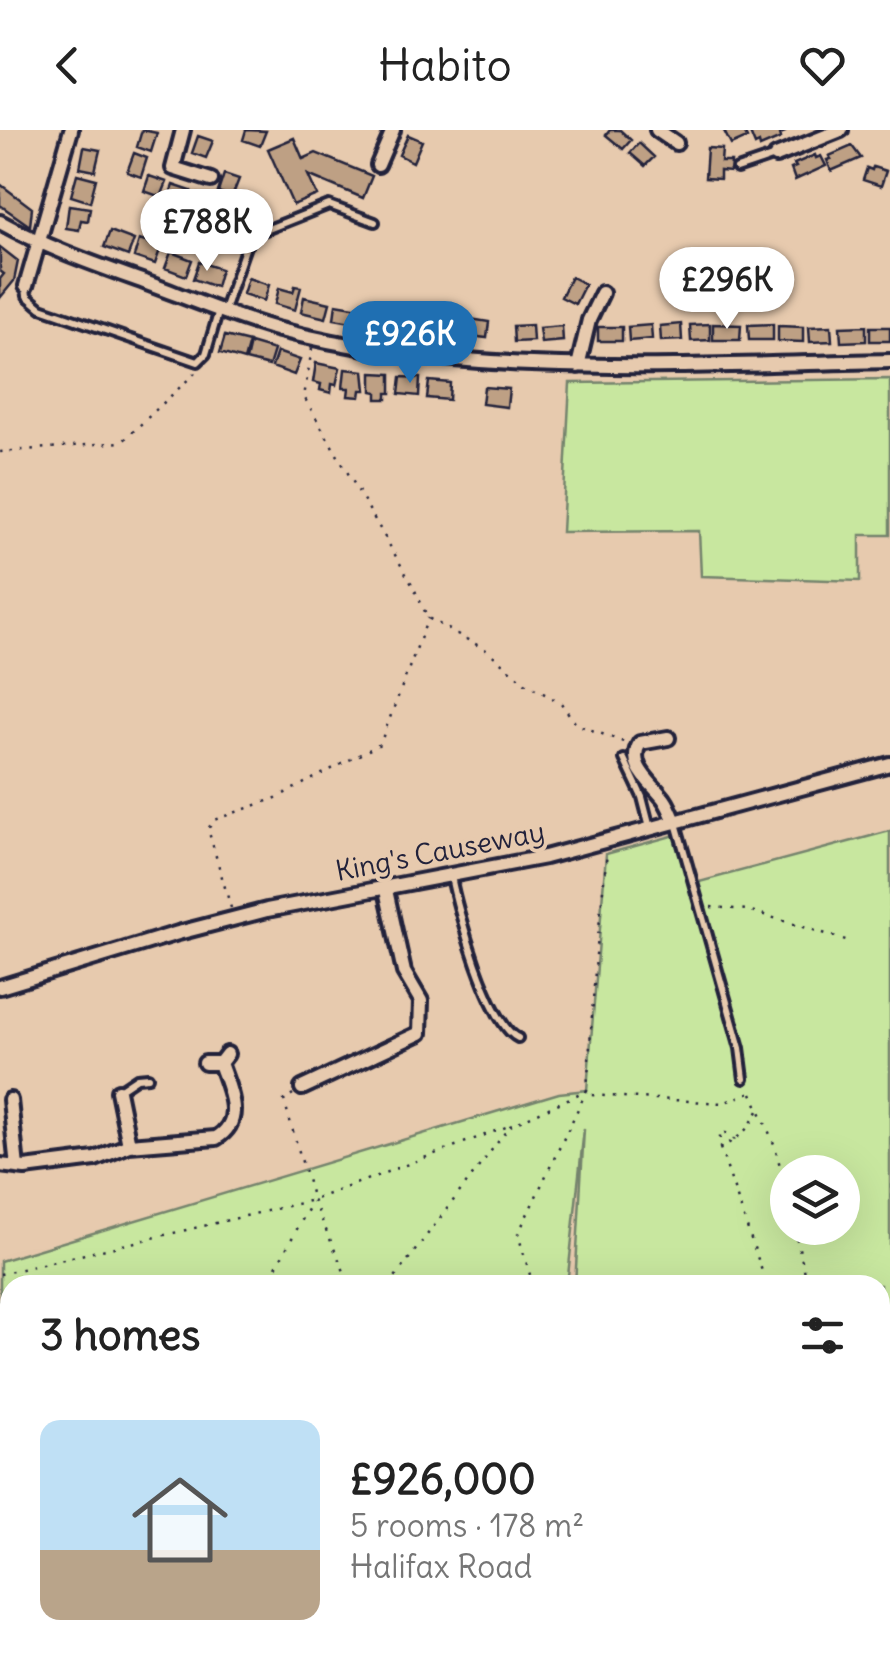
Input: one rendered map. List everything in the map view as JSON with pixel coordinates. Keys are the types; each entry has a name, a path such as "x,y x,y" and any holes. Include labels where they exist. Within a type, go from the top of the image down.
{"street":[{"path":"26,286 71,130"},
{"path":"183,130 173,168 211,180"},
{"path":"378,165 392,130"},
{"path":"657,130 676,143"},
{"path":"797,130 803,145"},
{"path":"776,156 841,130"},
{"path":"0,222 36,242 222,310 314,336 455,357 578,366 890,362"},
{"path":"578,366 589,320 602,293"},
{"path":"668,738 638,747 637,762 645,780 666,800 675,822"},
{"name":"King's Causeway","path":"0,987 234,919 609,840 890,764"},
{"path":"302,1088 420,1033 421,1001 404,972 386,890"},
{"path":"0,1164 17,1167 95,1159 129,1144 216,1138 228,1131 234,1120 234,1102 223,1058 204,1064"},
{"path":"118,1091 129,1144"},
{"path":"10,1100 17,1167"}],"lane":[{"path":"738,169 776,156"},
{"path":"26,286 27,296 41,308 201,362 246,246 258,233 330,205 376,222"},
{"path":"624,759 642,797 650,830"},
{"path":"675,822 737,1037 744,1079"},
{"path":"451,876 460,917 500,1022 518,1038"},
{"path":"118,1091 137,1078 148,1076"}],"path":[{"path":"314,336 304,397 428,618 488,650 525,683 562,703 576,724 638,747"},
{"path":"0,452 122,442 197,372 201,362"},
{"path":"234,919 208,829 214,820 276,798 380,744 428,618"},
{"path":"530,1275 518,1234 587,1090 609,840"},
{"path":"700,906 748,910 849,941"},
{"path":"302,1088 284,1100 313,1200 346,1275"},
{"path":"587,1090 590,1095 722,1103 751,1092 777,1155"},
{"path":"0,1274 313,1200 510,1126 587,1090"},
{"path":"720,1148 746,1133 760,1108"},
{"path":"397,1275 510,1126"},
{"path":"735,1140 720,1133 720,1148 762,1274"},
{"path":"272,1275 313,1200"},
{"path":"798,1245 806,1275"}],"green space":[{"path":"890,379 890,535 860,535 860,581 701,576 699,531 562,532 570,383"},
{"path":"890,831 890,1275 576,1275 584,1129 568,1275 0,1275 0,1261 559,1093 587,1090 606,854 679,834 692,884"}],"building":[{"path":"142,130 157,133 151,152 137,147"},
{"path":"246,130 266,131 260,146 243,140"},
{"path":"610,130 620,130 631,140 623,149 606,135"},
{"path":"743,130 747,138 731,145 724,131"},
{"path":"785,132 780,134 781,138 760,147 750,133"},
{"path":"408,135 422,141 413,162 399,155"},
{"path":"198,136 213,141 206,158 192,153"},
{"path":"294,138 303,159 316,153 372,176 363,198 308,175 317,195 293,205 268,149"},
{"path":"639,143 654,157 645,166 630,153"},
{"path":"852,146 861,158 831,171 829,156"},
{"path":"84,147 100,150 95,171 80,168"},
{"path":"707,148 722,149 721,162 731,162 730,172 720,171 720,179 705,178"},
{"path":"134,153 147,158 141,177 127,172"},
{"path":"821,156 826,166 795,180 791,169 796,167 794,164"},
{"path":"867,168 886,171 881,186 863,180"},
{"path":"77,174 96,179 90,202 71,196"},
{"path":"224,174 239,179 232,197 218,192"},
{"path":"149,176 167,182 161,197 144,191"},
{"path":"0,184 32,208 30,226 0,205"},
{"path":"173,185 191,191 185,206 168,200"},
{"path":"198,194 215,200 210,214 193,209"},
{"path":"69,205 90,208 88,221 81,220 79,230 66,228"},
{"path":"110,231 134,240 128,256 104,247"},
{"path":"139,240 161,247 155,264 134,257"},
{"path":"0,247 18,261 14,281 0,298 0,279 4,274 0,271"},
{"path":"171,252 192,260 186,276 165,268"},
{"path":"199,262 221,269 216,287 193,279"},
{"path":"571,277 585,284 575,304 561,297"},
{"path":"248,278 269,285 264,301 243,294"},
{"path":"295,286 301,287 295,310 275,304 279,288 293,292"},
{"path":"304,297 330,303 326,318 301,312"},
{"path":"336,304 360,308 357,323 334,319"},
{"path":"365,311 391,313 389,327 364,325"},
{"path":"398,314 423,316 422,330 397,328"},
{"path":"431,317 456,319 454,333 429,331"},
{"path":"464,318 489,322 487,338 461,335"},
{"path":"681,324 682,340 661,341 660,326"},
{"path":"710,324 710,340 691,341 690,325"},
{"path":"713,324 741,325 740,340 713,340"},
{"path":"773,324 773,340 749,340 748,325"},
{"path":"532,325 533,341 514,342 513,326"},
{"path":"651,325 652,339 629,341 628,327"},
{"path":"562,326 563,341 541,343 539,328"},
{"path":"778,326 803,327 803,342 778,341"},
{"path":"831,326 832,341 810,342 809,327"},
{"path":"866,326 866,341 841,342 840,327"},
{"path":"598,327 622,327 622,341 598,341"},
{"path":"870,327 890,327 890,341 870,341"},
{"path":"225,336 249,342 244,360 220,353"},
{"path":"250,343 274,350 269,366 246,360"},
{"path":"277,352 300,360 294,375 272,367"},
{"path":"316,363 340,368 331,393 320,390 321,384 313,382"},
{"path":"345,369 364,371 366,390 361,390 360,397 348,396 349,388 343,388"},
{"path":"372,373 391,374 391,393 387,393 387,399 377,399 377,392 372,391"},
{"path":"401,377 420,378 419,396 399,394"},
{"path":"429,381 450,383 449,400 427,398"},
{"path":"484,387 509,389 507,407 482,404"}]}
